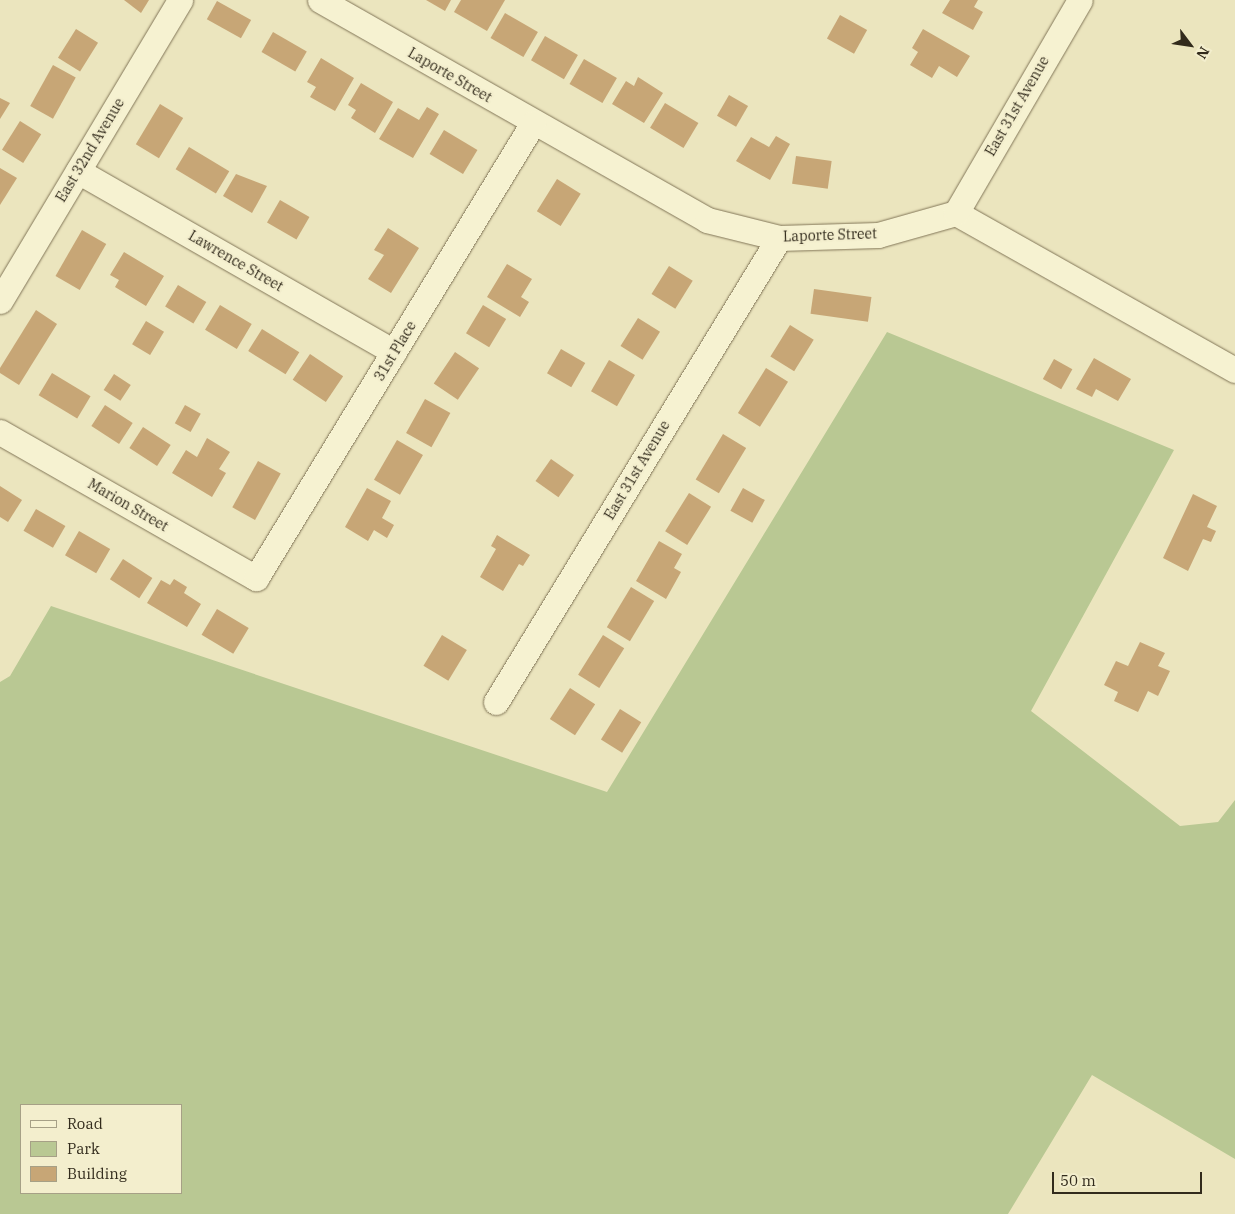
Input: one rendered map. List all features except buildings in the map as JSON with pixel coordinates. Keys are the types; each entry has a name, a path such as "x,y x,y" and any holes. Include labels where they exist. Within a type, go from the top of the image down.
{"street":[{"name":"East 32nd Avenue","path":"0,301 180,0"},
{"name":"Laporte Street","path":"320,0 533,123 707,220 779,238 878,235 956,213"},
{"name":"East 31st Avenue","path":"956,213 1080,0"},
{"name":"31st Place","path":"256,578 533,123"},
{"name":"Lawrence Street","path":"78,171 394,352"},
{"path":"956,213 1235,370"},
{"name":"East 31st Avenue","path":"496,702 779,238"},
{"name":"Marion Street","path":"0,432 256,578"}],"green space":[{"path":"887,332 1174,450 1031,711 1180,826 1218,822 1235,800 1235,1159 1092,1075 1008,1214 0,1214 0,682 10,676 51,606 607,792"}]}
